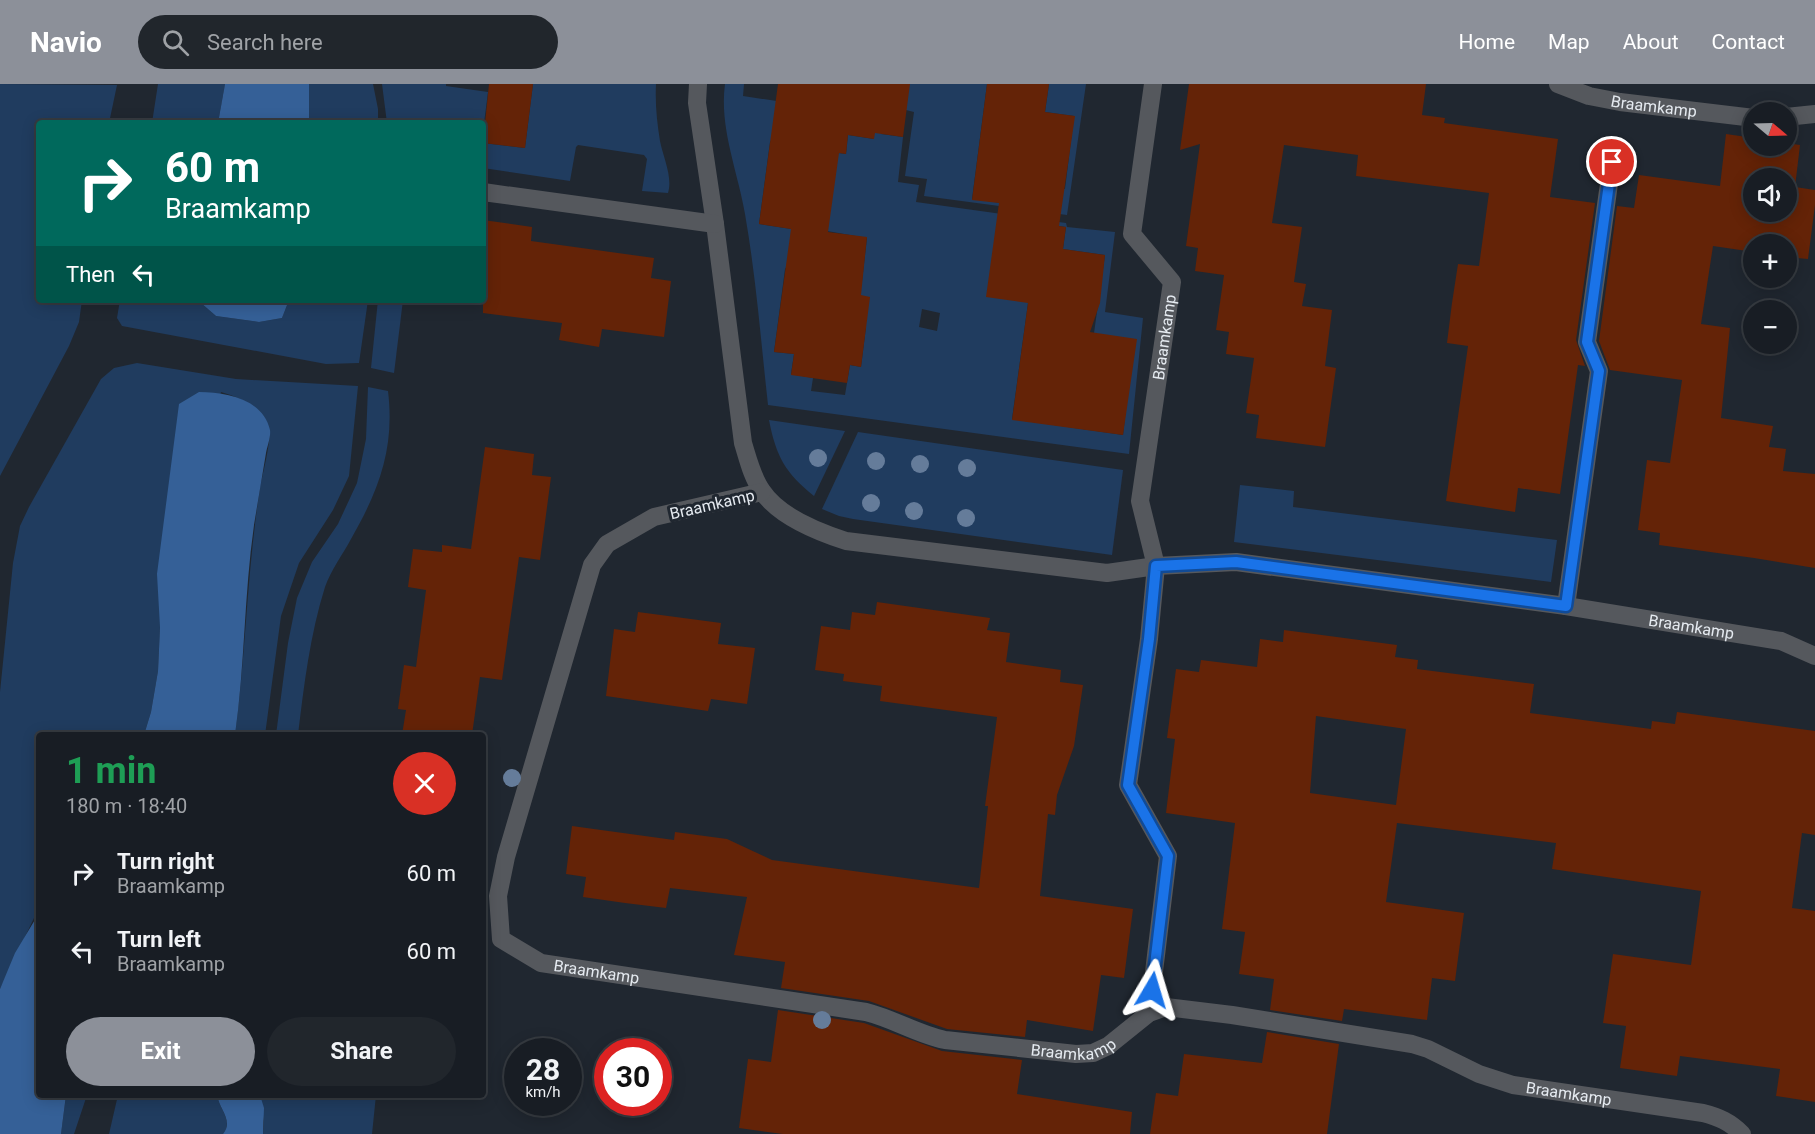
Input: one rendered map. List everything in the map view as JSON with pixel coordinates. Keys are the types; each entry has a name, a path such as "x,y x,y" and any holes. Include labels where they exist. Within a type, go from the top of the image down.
{"street":[{"name":"Braamkamp","path":"698,84 697,103 743,443 750,467 762,492 801,524 822,534 846,541 1107,573 1156,566 1236,562 1566,606 1781,641 1815,656"},
{"name":"Braamkamp","path":"1149,1013 1168,856 1128,785 1149,639 1156,566 1140,501 1172,282 1132,234 1153,84"},
{"name":"Braamkamp","path":"1557,84 1589,96 1620,102 1743,116"},
{"path":"1797,116 1815,114"},
{"path":"1566,606 1599,371 1587,342 1612,162"},
{"path":"486,192 715,224"},
{"name":"Braamkamp","path":"762,492 654,517 608,544 592,565 506,857 498,896 501,939 541,963 866,1012 887,1017 925,1035 945,1040 1076,1054 1093,1053 1108,1046 1149,1013 1166,1007 1186,1008 1391,1040 1428,1049 1479,1074 1513,1085 1703,1113 1726,1121 1742,1134"}],"shaded area":[{"path":"0,84 117,85 110,120 36,120 36,303 82,303 79,322 69,346 0,476"},
{"path":"158,84 225,84 219,120 152,120"},
{"path":"225,84 309,84 309,120 219,120"},
{"path":"309,84 373,84 378,120 309,120"},
{"path":"382,84 446,84 446,86 488,92 484,120 387,120"},
{"path":"533,84 656,84 657,120 668,174 668,193 642,191 647,159 644,155 578,145 570,181 486,168 486,143 525,148"},
{"path":"725,84 744,84 743,96 796,104 770,142 759,224 811,232 785,269 774,352 794,354 791,374 813,378 811,391 845,395 850,365 861,367 866,327 848,324 862,281 867,238 827,231 838,153 846,154 848,135 874,139 814,84 987,84 972,199 1031,207 1035,185 1065,189 1074,116 1045,112 1049,84 1086,84 1067,215 924,196 927,179 905,176 914,112 906,110 881,134 903,137 898,182 919,185 916,202 1066,223 1067,227 1115,232 1105,312 1143,318 1129,454 768,405 749,238 730,150 724,100","holes":["998,217 1066,227 1063,249 1105,255 1094,333 1125,417 1123,435 1012,419 1028,303","922,309 940,313 937,331 919,327"]},
{"path":"120,303 201,303 216,316 259,322 282,318 288,303 368,303 359,363 326,364 122,326 117,318"},
{"path":"201,303 288,303 282,318 259,322 216,316"},
{"path":"378,303 403,303 394,373 371,368"},
{"path":"137,363 236,379 358,386 349,476 333,510 299,563 281,616 265,732 235,732 256,519 270,434 266,421 256,409 236,397 221,392 160,627 158,671 145,732 36,732 36,916 0,989 0,692 13,563 20,526 29,507 101,379 114,368"},
{"path":"368,387 388,391 389,431 383,468 370,503 325,587 311,642 298,732 276,732 288,643 297,598 312,562 338,524 357,483 366,439"},
{"path":"199,392 242,399 260,411 270,430 251,551 235,732 145,732 158,671 160,627 157,574 179,404"},
{"path":"769,420 845,431 814,496 804,488 783,463"},
{"path":"858,432 1123,470 1112,555 853,519 822,509"},
{"path":"1240,485 1294,491 1293,507 1557,540 1551,582 1234,542"},
{"path":"36,918 36,1098 66,1098 61,1134 0,1134 0,989 15,953"},
{"path":"66,1098 86,1098 74,1134 61,1134"},
{"path":"117,1098 218,1098 227,1124 223,1134 109,1134"},
{"path":"218,1098 261,1098 264,1108 263,1134 223,1134 227,1124"},
{"path":"260,1098 376,1098 372,1134 263,1134 264,1121"}],"building":[{"path":"489,84 533,84 525,148 486,143 485,120"},
{"path":"778,84 910,84 903,137 875,133 874,139 848,135 846,154 839,153 828,232 867,237 861,295 870,297 861,367 850,365 847,383 791,375 794,354 774,352 791,229 759,224"},
{"path":"987,84 1049,84 1045,112 1075,116 1059,226 1066,227 1063,249 1105,255 1100,303 1090,332 1137,339 1123,435 1012,420 1028,303 986,297 999,203 972,200"},
{"path":"1189,84 1426,84 1422,115 1445,118 1444,123 1558,139 1550,197 1595,203 1576,340 1585,366 1578,365 1560,494 1518,488 1515,512 1446,501 1468,346 1447,343 1452,303 1458,264 1479,266 1489,193 1356,176 1358,155 1284,145 1272,223 1302,227 1294,282 1306,284 1302,306 1332,310 1325,366 1336,368 1325,447 1256,438 1259,415 1246,413 1254,358 1226,354 1229,332 1216,330 1224,275 1195,271 1198,248 1186,246 1200,144 1180,150"},
{"path":"1726,134 1743,136 1743,156 1797,156 1797,145 1800,145 1797,170 1797,168 1743,168 1743,222 1797,222 1797,187 1815,190 1808,259 1797,258 1797,234 1743,234 1743,250 1713,246 1701,324 1730,328 1721,418 1773,426 1769,447 1786,449 1783,471 1815,474 1815,568 1659,545 1660,533 1638,530 1647,460 1670,463 1682,380 1610,370 1599,341 1617,206 1634,208 1639,175 1720,186"},
{"path":"486,220 532,227 531,241 654,258 651,278 671,281 664,337 602,329 599,347 559,340 562,323 483,313 483,303 486,303"},
{"path":"485,447 534,454 532,475 551,477 540,560 519,557 502,680 480,677 472,732 402,732 406,710 398,709 404,665 416,667 426,590 408,587 413,549 442,552 442,545 471,549"},
{"path":"877,602 990,618 987,630 1010,633 1006,662 1061,670 1060,682 1083,685 1074,746 1057,795 1055,815 1048,814 1040,896 1133,909 1124,978 1101,975 1093,1031 1027,1020 1025,1037 947,1029 869,1001 781,988 785,962 734,955 747,897 670,888 666,908 625,903 583,897 586,877 566,874 572,826 674,840 675,832 727,839 772,860 979,888 988,806 985,806 997,717 880,701 882,686 843,681 844,674 815,670 821,626 850,630 852,612 875,615"},
{"path":"638,612 721,623 718,644 755,648 747,704 711,699 708,711 606,696 614,629 635,632"},
{"path":"1284,630 1397,645 1395,657 1418,660 1417,669 1534,684 1530,713 1651,729 1652,721 1675,724 1677,712 1815,731 1815,835 1802,833 1792,908 1815,911 1815,1102 1776,1096 1780,1069 1680,1056 1677,1076 1620,1068 1626,1026 1603,1023 1613,954 1691,965 1701,891 1552,869 1556,843 1397,823 1386,902 1464,913 1455,981 1432,978 1427,1020 1344,1009 1342,1021 1270,1010 1274,979 1239,974 1245,932 1222,929 1235,823 1166,813 1175,739 1167,738 1176,669 1199,672 1201,660 1257,667 1260,639 1283,642","holes":["1316,716 1406,729 1396,805 1310,793"]},
{"path":"778,1010 864,1023 942,1051 1022,1060 1017,1094 1132,1112 1130,1134 783,1134 739,1128 748,1059 771,1062"},
{"path":"1267,1032 1339,1044 1327,1134 1150,1134 1156,1093 1178,1096 1184,1054 1262,1063"}],"route":[{"path":"1152,990 1168,856 1128,785 1149,639 1156,566 1236,562 1566,606 1599,371 1587,342 1612,162"}]}
